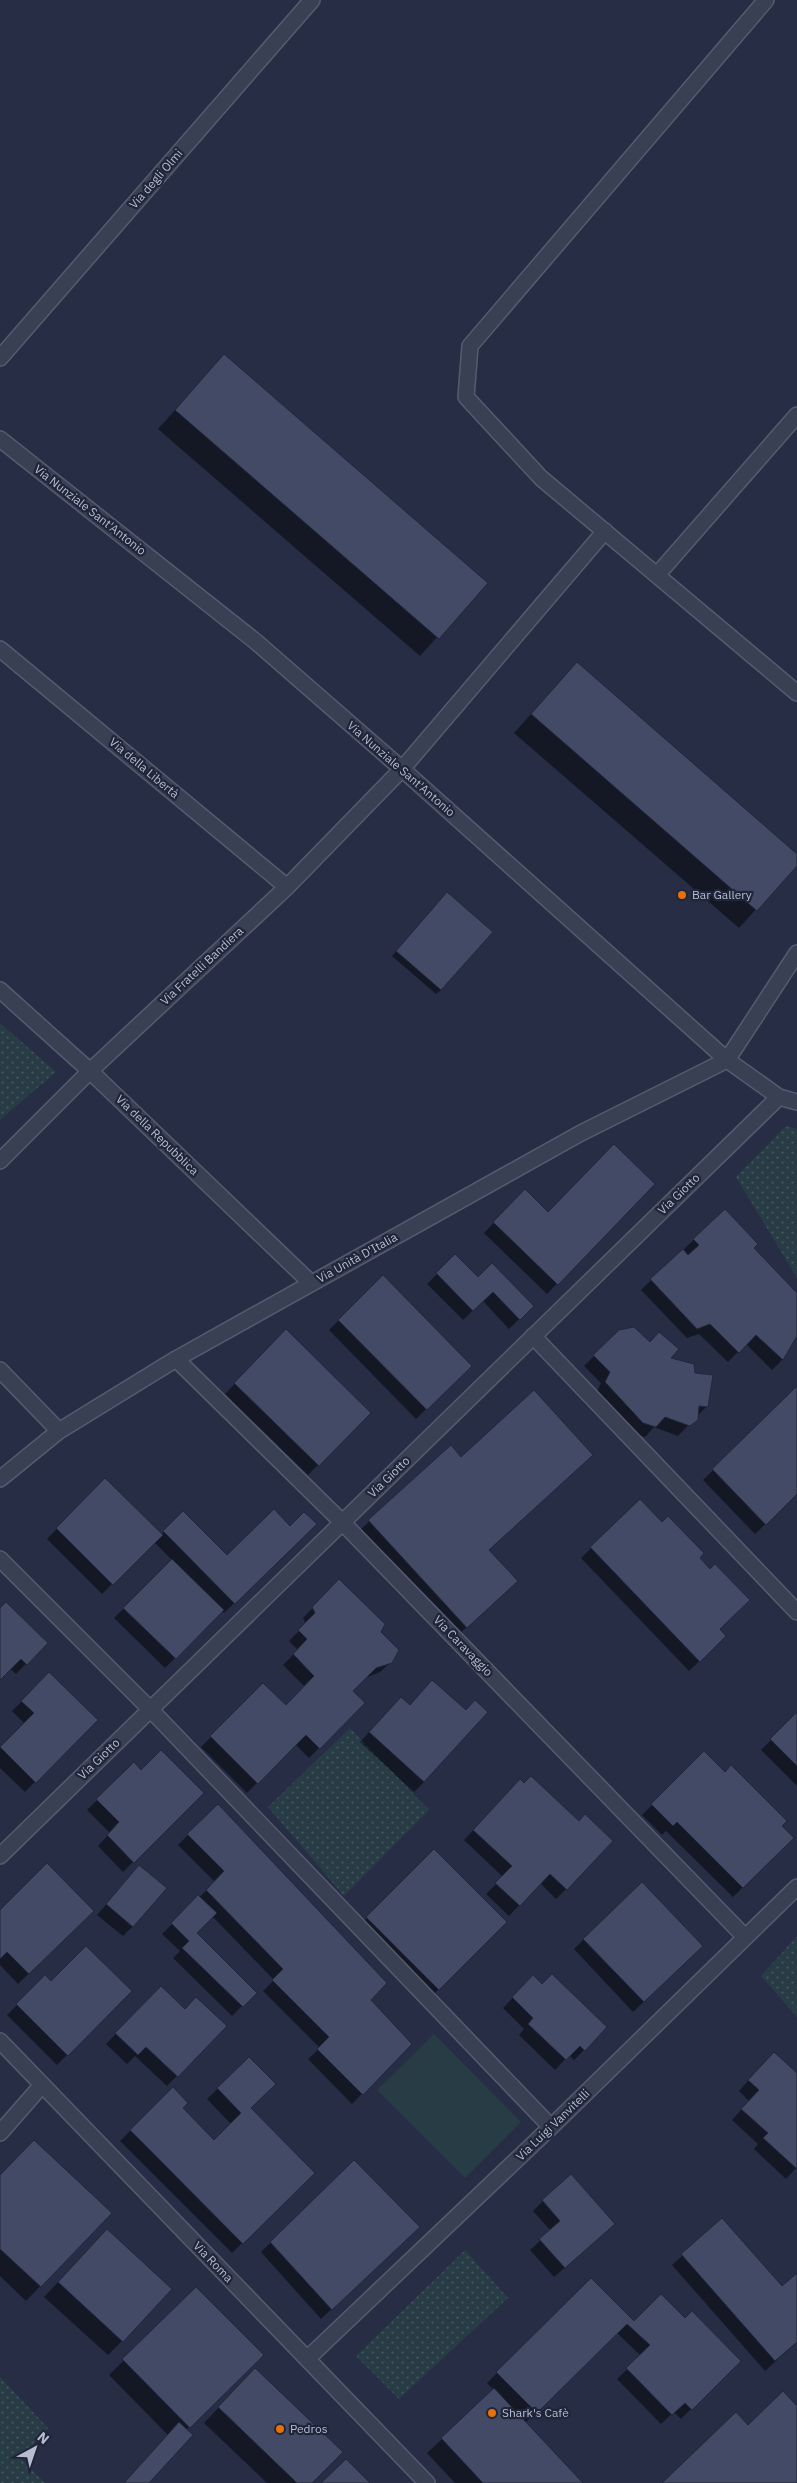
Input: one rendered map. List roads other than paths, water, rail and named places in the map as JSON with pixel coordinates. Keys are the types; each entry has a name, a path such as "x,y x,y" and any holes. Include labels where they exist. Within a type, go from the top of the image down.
{"street":[{"name":"Via degli Olmi","path":"0,358 312,0"},
{"path":"766,0 470,346 466,397 541,478 797,693"},
{"path":"657,575 797,415"},
{"name":"Via Nunziale Sant'Antonio","path":"0,439 255,641 402,769 727,1060 779,1097 797,1102"},
{"name":"Via Fratelli Bandiera","path":"0,1161 90,1071 287,887 402,769 605,531"},
{"name":"Via della Libertà","path":"0,649 287,887"},
{"path":"727,1060 797,953"},
{"name":"Via della Repubblica","path":"0,990 90,1071 311,1283"},
{"name":"Via Unità D'Italia","path":"0,1479 59,1431 176,1359 581,1133 727,1060"},
{"name":"Via Giotto","path":"0,1856 779,1097"},
{"path":"533,1336 797,1612"},
{"name":"Via Caravaggio","path":"176,1359 342,1522 745,1937"},
{"path":"0,1370 59,1431"},
{"path":"0,1559 150,1710 551,2127"},
{"name":"Via Luigi Vanvitelli","path":"306,2359 551,2127 797,1886"},
{"name":"Via Roma","path":"0,2042 427,2483"},
{"path":"0,2133 42,2085"}],"place":[{"name":"Bar Gallery","path":"682,895"},
{"name":"Shark's Cafè","path":"492,2413"},
{"name":"Pedros","path":"280,2429"}]}
